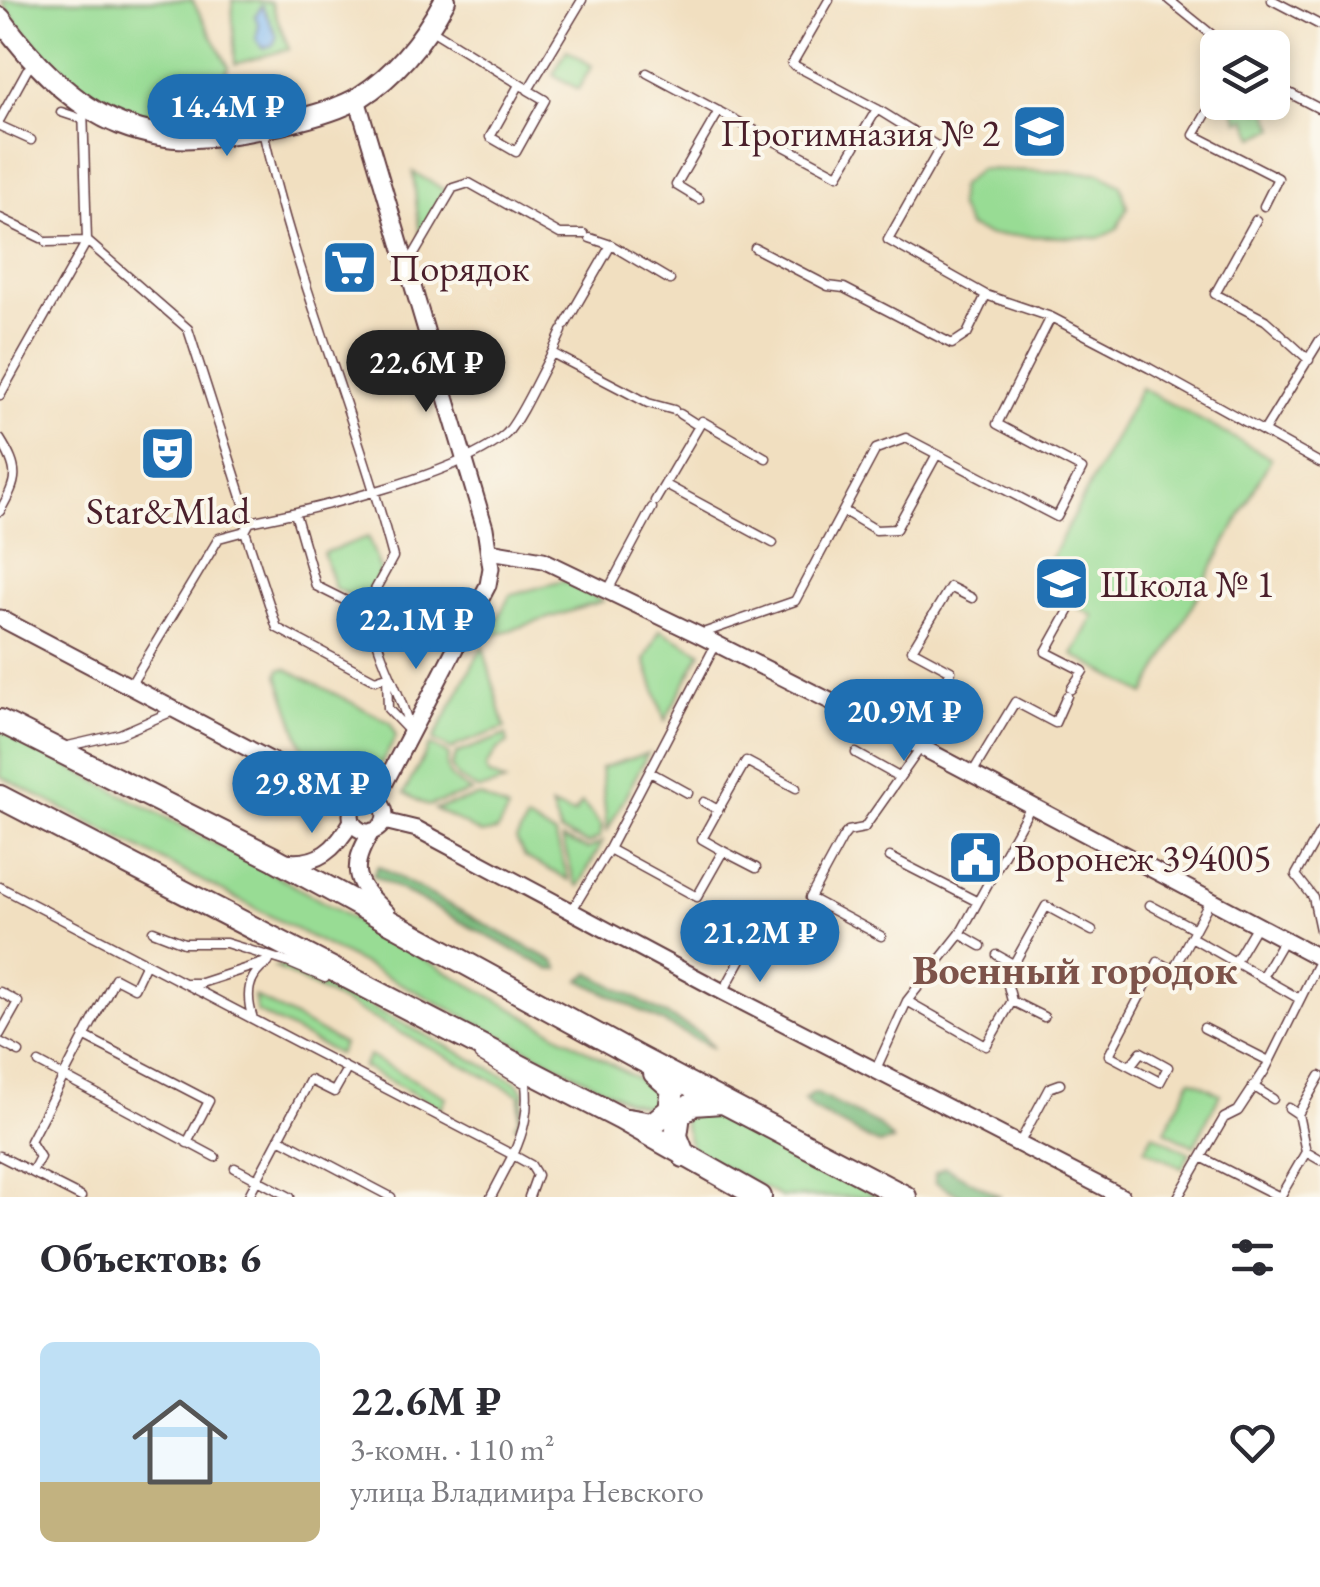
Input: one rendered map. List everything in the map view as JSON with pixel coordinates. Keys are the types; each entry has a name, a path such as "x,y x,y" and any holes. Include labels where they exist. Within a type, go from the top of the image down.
{"main road":[{"path":"0,721 401,925 639,1058 905,1197"},
{"path":"0,798 620,1118 760,1197"},
{"path":"620,1118 652,1124 670,1110 673,1088 639,1058"},
{"path":"684,1156 676,1136 679,1115 692,1104 722,1102"}],"street":[{"path":"0,18 83,112 154,134 194,138 262,126 358,99 394,70 430,29 445,0"},
{"path":"358,99 490,551 488,585 376,800"},
{"path":"490,551 544,560 699,635 1257,925 1306,937 1320,958"},
{"path":"0,618 354,804"},
{"path":"275,859 304,863 322,857 352,821 354,804 363,798 376,800 383,806 378,826 359,855 358,881 364,892 401,925"},
{"path":"352,821 362,831 378,826 417,829 1122,1197"}],"lane":[{"path":"430,29 524,87 549,103 516,152 490,137 524,87 582,0"},
{"path":"829,0 792,64 940,148 888,240 986,295 1051,318 1320,463"},
{"path":"1168,0 1207,30"},
{"path":"1272,0 1320,26"},
{"path":"30,140 0,123 27,70 37,62"},
{"path":"648,72 838,176 877,109"},
{"path":"1290,93 1320,109"},
{"path":"699,198 676,185 719,111"},
{"path":"1,390 87,241 83,112 60,112"},
{"path":"1203,120 1194,135 1278,178 1264,206"},
{"path":"262,126 308,295 374,490 392,557 366,613 316,586 295,513"},
{"path":"407,267 453,188 469,183 560,234 587,236 610,245 670,280"},
{"path":"0,218 44,240 87,241 188,329 277,628 375,680 388,676"},
{"path":"1256,220 1215,294 1266,320 1308,360"},
{"path":"130,686 219,538 462,460 507,433 610,245"},
{"path":"755,248 828,286 844,288 952,344 967,334 986,295"},
{"path":"699,635 795,601 876,450 906,438 1056,517 1082,470 997,424 1051,318"},
{"path":"1264,432 1320,340"},
{"path":"552,353 700,426"},
{"path":"606,592 702,421 766,458"},
{"path":"0,439 14,462 15,484 0,512"},
{"path":"844,510 876,530 896,529 936,456"},
{"path":"666,486 772,543"},
{"path":"880,936 810,898 848,831 864,828 921,747 923,723 951,671 912,650 950,587 972,598"},
{"path":"971,775 1015,702 1055,723 1083,672 1046,652 1080,591"},
{"path":"377,641 388,676 403,702 410,732"},
{"path":"572,910 609,849 716,644"},
{"path":"388,676 388,709 410,732"},
{"path":"27,735 70,747 120,734 177,709"},
{"path":"856,753 900,777"},
{"path":"756,868 702,839 746,762 796,788"},
{"path":"650,772 688,794"},
{"path":"704,802 718,810"},
{"path":"876,1070 906,1001 960,934 1031,806"},
{"path":"1262,977 1306,937 1312,898 1296,875 1320,832"},
{"path":"609,849 697,897 723,850"},
{"path":"890,857 976,901"},
{"path":"0,887 513,1156 535,1169 537,1182 529,1197"},
{"path":"1130,1066 1141,1052 1168,1067 1160,1082 1109,1055 1158,962 1173,970 1210,901"},
{"path":"1150,905 1298,998"},
{"path":"906,1001 986,1046 1012,1001 1006,978 1046,906 1092,931"},
{"path":"1236,962 1257,925"},
{"path":"723,992 757,930 773,940"},
{"path":"153,932 184,943 226,943 287,962 445,1028 486,1062 526,1084 524,1131 491,1197"},
{"path":"960,934 981,946"},
{"path":"997,955 1014,964"},
{"path":"1178,1197 1224,1118 1238,1111 1270,1060 1320,958"},
{"path":"184,983 201,983 273,960"},
{"path":"254,1020 248,998 252,978 273,960"},
{"path":"32,1172 40,1157 30,1140 115,978 134,988 146,963"},
{"path":"0,992 18,1002 0,1034"},
{"path":"1012,1001 1044,1017"},
{"path":"1204,1028 1270,1060"},
{"path":"84,1036 209,1101 187,1143"},
{"path":"0,1042 19,1052"},
{"path":"39,1063 215,1158"},
{"path":"248,1197 310,1080 334,1092 347,1069"},
{"path":"1203,1158 1280,1197 1306,1152 1298,1114 1320,1076"},
{"path":"1019,1144 1049,1088 1060,1084"},
{"path":"1253,1086 1273,1099"},
{"path":"1289,1108 1298,1114"},
{"path":"279,1138 391,1197"},
{"path":"1306,1152 1320,1160"},
{"path":"0,1156 81,1197"},
{"path":"234,1168 290,1197"}],"green space":[{"path":"1,0 192,0 229,67 196,126 134,114 107,103 60,71"},
{"path":"232,0 271,2 289,49 235,64"},
{"path":"567,50 592,66 578,89 553,74"},
{"path":"1247,120 1271,120 1275,128 1255,137"},
{"path":"979,169 1100,173 1121,185 1127,207 1118,228 1098,238 988,235 968,227 958,206 960,186"},
{"path":"413,172 446,191 420,237"},
{"path":"1141,388 1271,458 1145,694 1073,655 1094,616 1037,585"},
{"path":"368,537 381,572 367,596 357,599 335,588 323,553"},
{"path":"563,581 603,601 488,637 510,595"},
{"path":"660,630 701,652 665,721 645,660"},
{"path":"483,646 505,728 452,750 433,740"},
{"path":"280,669 287,669 391,723 396,737 370,776 352,782 309,766 278,675"},
{"path":"0,730 275,875 650,1086 659,1095 654,1109 627,1101 0,776"},
{"path":"506,735 508,743 497,750 486,767 488,774 505,782 479,790 458,778 451,767 457,753"},
{"path":"430,745 449,755 449,773 472,792 428,806 404,793"},
{"path":"648,753 607,831 601,768"},
{"path":"480,796 508,810 497,831 482,834 435,809"},
{"path":"582,803 602,826 600,837 588,844 560,832 551,806 574,814"},
{"path":"527,820 555,835 569,880 525,857 516,840"},
{"path":"562,839 588,849 602,842 579,886 575,883"},
{"path":"378,866 555,962 559,969 551,970 373,875"},
{"path":"288,964 518,1083 524,1092 520,1128 515,1125 520,1095 275,967"},
{"path":"590,973 701,1034 713,1048 580,980"},
{"path":"254,996 343,1044 338,1054 257,1012"},
{"path":"369,1056 446,1097 441,1108 363,1067"},
{"path":"1191,1079 1220,1094 1194,1146 1165,1131"},
{"path":"815,1093 880,1126 893,1141 878,1144 814,1110 804,1100"},
{"path":"696,1110 713,1112 878,1197 781,1197 692,1150 683,1120"},
{"path":"1153,1134 1190,1153 1182,1168 1145,1149"},
{"path":"945,1167 1001,1197 962,1197 935,1182 935,1173"}],"water":[{"path":"262,6 277,36 273,45 263,48 256,39 259,25 255,16"}],"place":[{"name":"Прогимназия № 2","path":"1039,132"},
{"name":"Порядок","path":"350,267"},
{"name":"Star&Mlad","path":"168,453"},
{"name":"Школа № 1","path":"1061,583"},
{"name":"Воронеж 394005","path":"975,857"}],"district":[{"name":"Военный городок","path":"1075,969"}]}
